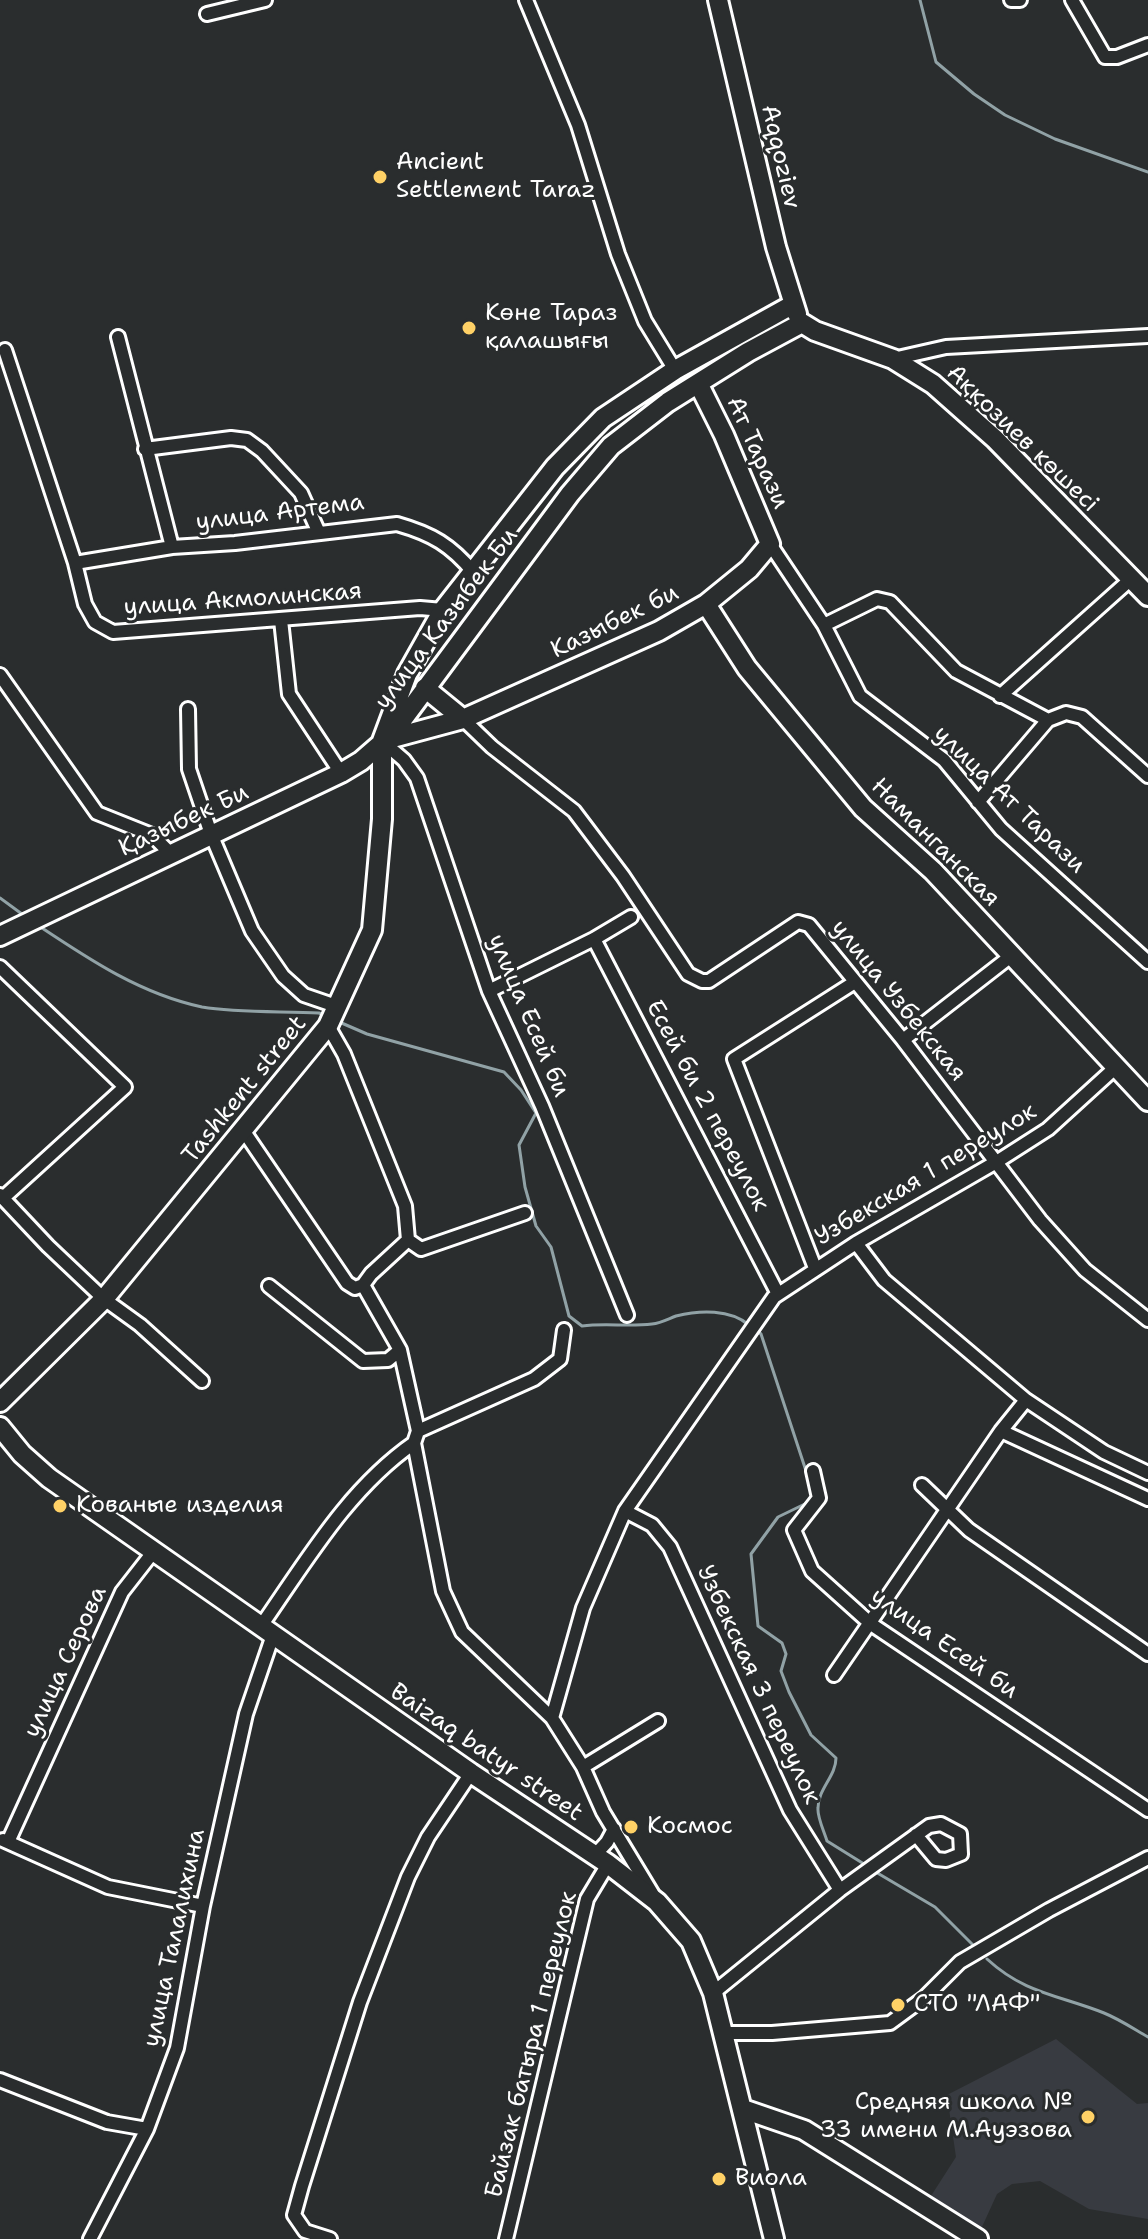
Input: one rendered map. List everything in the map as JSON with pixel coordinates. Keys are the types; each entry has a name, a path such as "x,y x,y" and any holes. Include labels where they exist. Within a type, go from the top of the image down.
{"main road":[{"name":"Aqqoziev","path":"718,0 792,305 802,323"},
{"name":"улица Казыбек Би","path":"382,741 407,674 443,610 548,477 603,418 675,370 792,305"},
{"name":"улица Казыбек Би","path":"382,741 392,734 570,494 611,446 668,402 802,323"},
{"name":"Аққозиев көшесі","path":"802,323 815,331 893,359 933,384 995,439 1148,596"},
{"name":"Ат Тарази","path":"698,383 724,435 770,544"},
{"path":"548,477 570,494"},
{"name":"Казыбек би","path":"382,741 463,719 659,631 706,604 749,569 770,544"},
{"name":"Наманганская","path":"706,604 747,668 863,808 933,871 1148,1101"},
{"path":"425,688 463,719"},
{"name":"Қазыбек Би","path":"0,936 341,773 361,761 382,741"},
{"name":"Tashkent street","path":"0,1402 104,1299 328,1026 372,930 382,819 382,741"},
{"name":"Baizaq batyr street","path":"0,1427 22,1454 49,1478 471,1773 601,1860 657,1902 691,1941 713,1993 774,2239"},
{"path":"743,2109 804,2130 978,2239"}],"street":[{"path":"207,14 265,0"},
{"path":"526,0 578,125 618,254 645,321 675,370"},
{"path":"1011,0 1020,0"},
{"path":"1072,0 1105,57 1117,57 1148,45"},
{"path":"893,359 946,347 1148,336"},
{"path":"118,337 172,547"},
{"name":"улица Акмолинская","path":"5,350 75,563 85,604 95,622 113,632 420,608 443,610"},
{"path":"145,449 231,438 247,440 262,451 301,493 319,533"},
{"name":"улица Артема","path":"75,563 172,547 235,543 397,524 419,529 455,550 474,573"},
{"name":"улица Ат Тарази","path":"770,544 824,625 860,696 944,760 1001,829 1148,962"},
{"path":"1000,696 1131,579"},
{"path":"824,625 877,599 890,602 956,671 1048,720"},
{"path":"281,620 289,694 341,773"},
{"path":"0,675 97,813 152,835 170,853"},
{"path":"188,709 189,769 211,834 252,931 283,976 304,995 336,1006"},
{"path":"978,802 1048,720 1066,713 1082,717 1148,776"},
{"name":"улица Узбекская","path":"463,719 492,747 574,811 623,876 688,974 709,981 798,922 809,925 998,1161 1040,1220 1085,1270 1148,1320"},
{"name":"улица Есей би","path":"382,741 404,760 417,778 489,991 542,1106 627,1315"},
{"path":"489,991 594,939 631,917"},
{"name":"Есей би 2 переулок","path":"594,939 778,1294"},
{"path":"903,1040 1011,956"},
{"path":"0,967 125,1087 1,1196 104,1299 140,1325 202,1381"},
{"path":"815,1268 734,1059 855,982"},
{"path":"328,1026 344,1054 405,1206 408,1240"},
{"name":"Узбекская 1 переулок","path":"625,1511 746,1335 778,1294 815,1268 1048,1129 1115,1068"},
{"path":"243,1130 347,1283 355,1288 363,1285 408,1240"},
{"path":"408,1240 421,1249 525,1213"},
{"path":"856,1243 884,1280 1026,1400 1104,1452 1148,1473"},
{"path":"363,1285 400,1350 443,1591 462,1632 552,1718 583,1767 614,1829 657,1902"},
{"path":"269,1286 363,1361 388,1360 400,1350"},
{"name":"улица Талалихина","path":"90,2239 147,2129 177,2048 203,1906 267,1631 332,1524 366,1482 416,1437 534,1379 560,1359 564,1330"},
{"path":"834,1675 1001,1431 1026,1400"},
{"path":"1001,1431 1148,1499"},
{"name":"улица Есей би","path":"813,1471 819,1498 794,1530 812,1571 871,1624 1148,1810"},
{"path":"922,1485 969,1530 1148,1654"},
{"path":"552,1718 583,1608 625,1511"},
{"name":"Узбекская 3 переулок","path":"625,1511 652,1525 670,1547 790,1810 840,1890"},
{"name":"улица Серова","path":"4,1841 122,1592 154,1551"},
{"path":"583,1767 658,1721"},
{"path":"330,2239 305,2231 294,2215 302,2186 360,2002 408,1877 428,1837 471,1773"},
{"name":"Байзак батыра 1 переулок","path":"506,2239 587,1899 614,1829"},
{"path":"713,1993 840,1890 916,1835"},
{"path":"4,1841 108,1887 203,1906"},
{"path":"724,2033 772,2033 890,2023 924,1998 960,1962 1049,1910 1148,1858"},
{"path":"0,2080 107,2122 147,2129"}],"shaded area":[{"path":"1056,2039 1137,2104 1148,2103 1148,2219 1089,2209 1040,2181 1012,2184 997,2194 981,2229 931,2196 956,2157 947,2095"}],"waterway":[{"path":"920,0 936,62 974,94 1005,115 1055,139 1148,172"},
{"path":"0,898 26,917"},
{"path":"39,926 137,985 180,1001 216,1009 319,1013 326,1016"},
{"path":"337,1021 367,1034 504,1072 521,1090 536,1113 519,1145 525,1187 536,1226 551,1247 569,1316 582,1326 652,1324 676,1316 705,1312 733,1316 749,1325"},
{"path":"755,1329 761,1334 810,1483"},
{"path":"811,1501 778,1517 751,1554 758,1626 782,1643 786,1654 781,1671 789,1692 811,1735 836,1758 818,1808 827,1841 864,1864"},
{"path":"874,1871 935,1907 974,1946"},
{"path":"987,1959 1029,1987 1104,2013 1148,2037"}],"place":[{"name":"Ancient Settlement Taraz","path":"380,177"},
{"name":"Көне Тараз қалашығы","path":"469,328"},
{"name":"Кованые изделия","path":"60,1506"},
{"name":"Космос","path":"631,1827"},
{"name":"СТО \"ЛАФ\"","path":"898,2005"},
{"name":"Средняя школа № 33 имени М.Ауэзова","path":"1088,2117"},
{"name":"Виола","path":"719,2179"}]}
